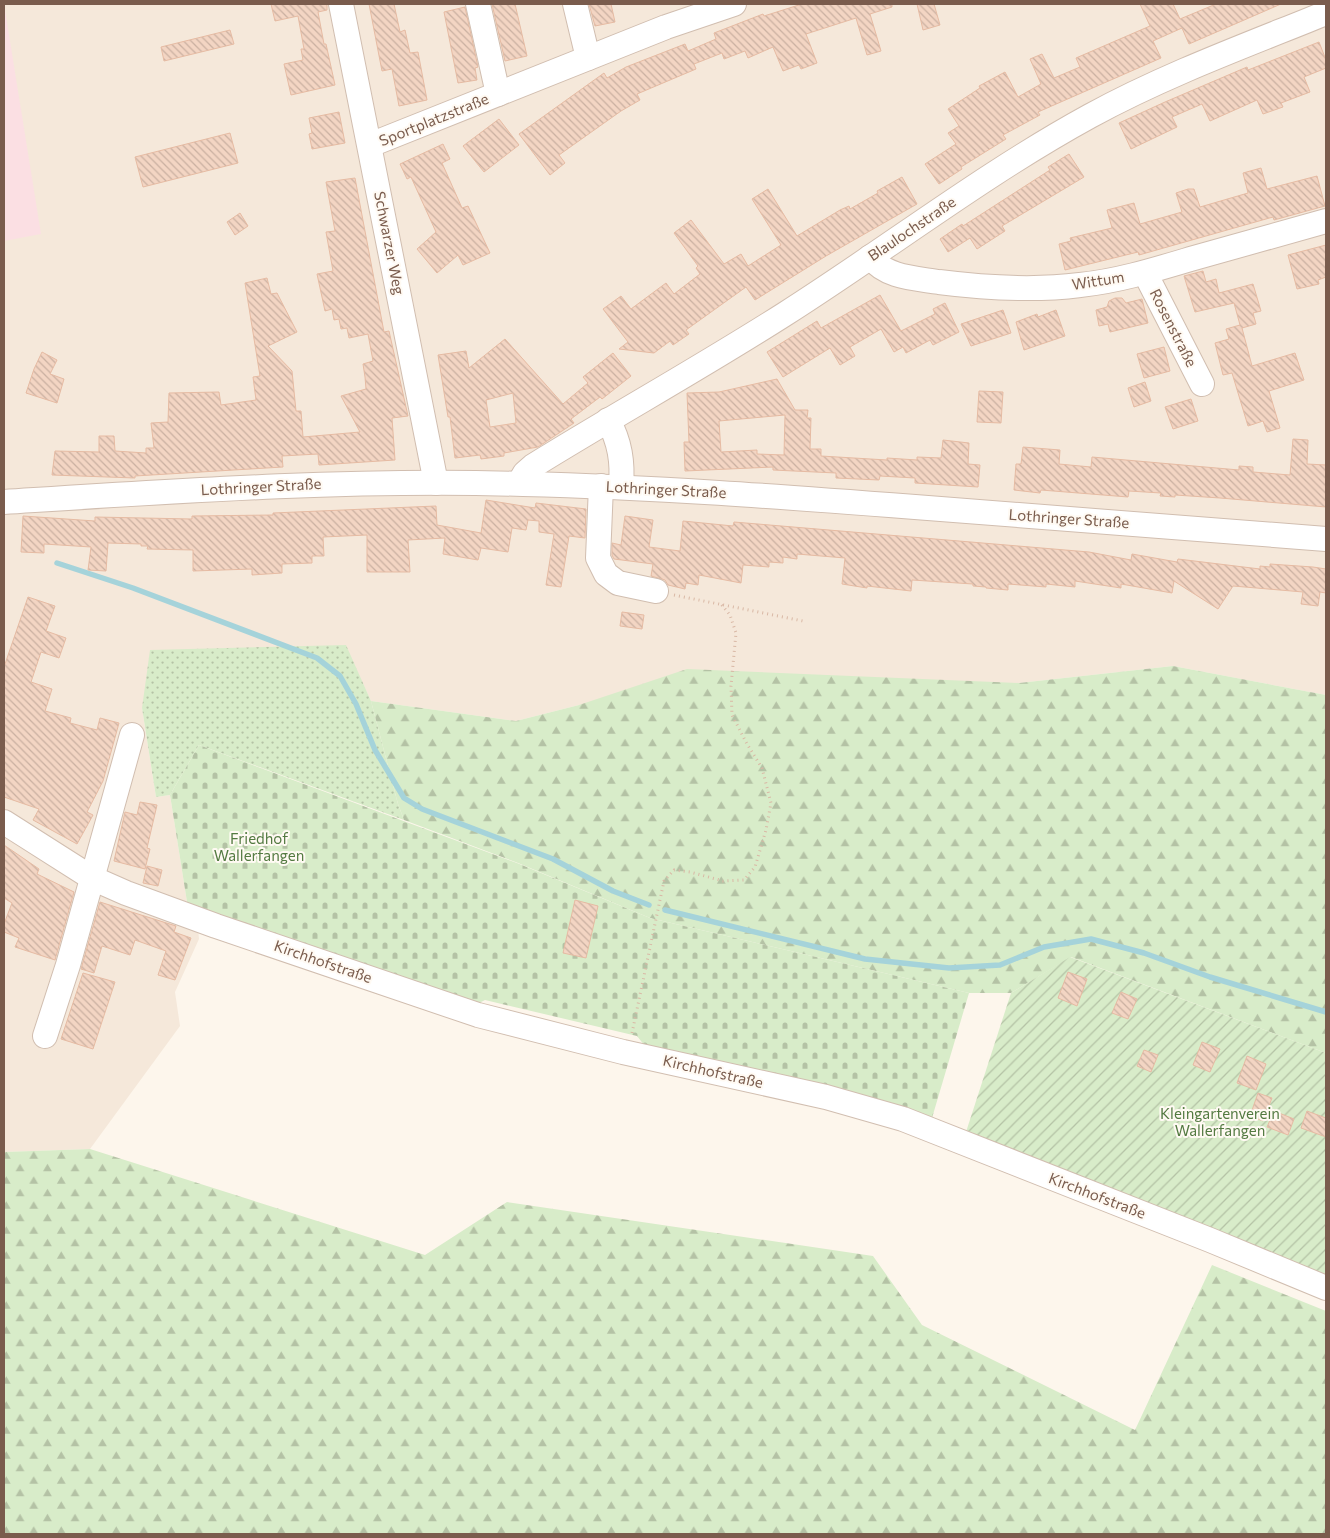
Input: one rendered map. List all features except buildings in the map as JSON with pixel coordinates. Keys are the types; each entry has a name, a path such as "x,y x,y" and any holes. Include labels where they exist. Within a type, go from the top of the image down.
{"street":[{"name":"Schwarzer Weg","path":"341,4 436,483"},
{"name":"Sportplatzstraße","path":"478,4 498,94"},
{"path":"575,4 588,58"},
{"name":"Sportplatzstraße","path":"370,145 588,58 678,13 734,4"},
{"name":"Blaulochstraße","path":"519,483 525,473 533,466 786,314 990,177 1090,116 1220,56 1326,13"},
{"name":"Wittum","path":"870,257 877,266 894,274 960,284 1007,288 1079,286 1145,273 1326,221"},
{"name":"Rosenstraße","path":"1145,273 1202,384"},
{"path":"608,420 617,436 621,457 611,486 598,558 606,574 618,583 656,591"},
{"name":"Lothringer Straße","path":"4,502 248,486 519,483 611,486 788,498 1326,539"},
{"path":"45,1036 68,965 132,735"},
{"name":"Kirchhofstraße","path":"4,822 92,878 126,893 216,926 478,1015 628,1052 826,1097 903,1120 1210,1240 1326,1288"}],"path":[{"path":"656,591 803,621"},
{"path":"628,1052 664,881 674,870 690,872 723,881 744,880 755,867 766,830 771,803 762,768 732,715 731,686 736,633 730,615 721,604"}],"shaded area":[{"path":"4,4 1326,4 1326,695 1173,666 1019,683 579,705 516,721 371,701 345,645 142,708 156,797 170,795 187,902 196,908 199,939 175,992 180,1026 90,1149 4,1152"},
{"path":"4,4 41,234 4,241"}],"green space":[{"path":"346,645 371,701 398,804 404,820 199,745 170,795 156,797 142,708 150,650"},
{"path":"1173,666 1326,695 1326,1053 1071,957 1011,993 969,993 650,918 518,863 404,820 398,804 371,701 516,721 579,705 687,669 1019,683"},
{"name":"Friedhof Wallerfangen","path":"199,745 517,863 650,918 969,993 932,1118 876,1099 645,1046 637,1036 485,1000 479,1003 196,908 187,902 170,795"},
{"name":"Kleingartenverein Wallerfangen","path":"1070,957 1326,1053 1326,1276 966,1132 1011,993"},
{"path":"90,1149 425,1255 507,1202 873,1256 922,1325 1135,1430 1212,1265 1326,1311 1326,1534 4,1534 4,1152"}],"waterway":[{"path":"57,563 133,588 317,658 340,676 356,704 375,750 404,798 422,809 553,859 613,891 649,905"},
{"path":"665,910 865,959 949,968 1000,965 1044,947 1091,939 1144,953 1210,977 1326,1012"}]}
